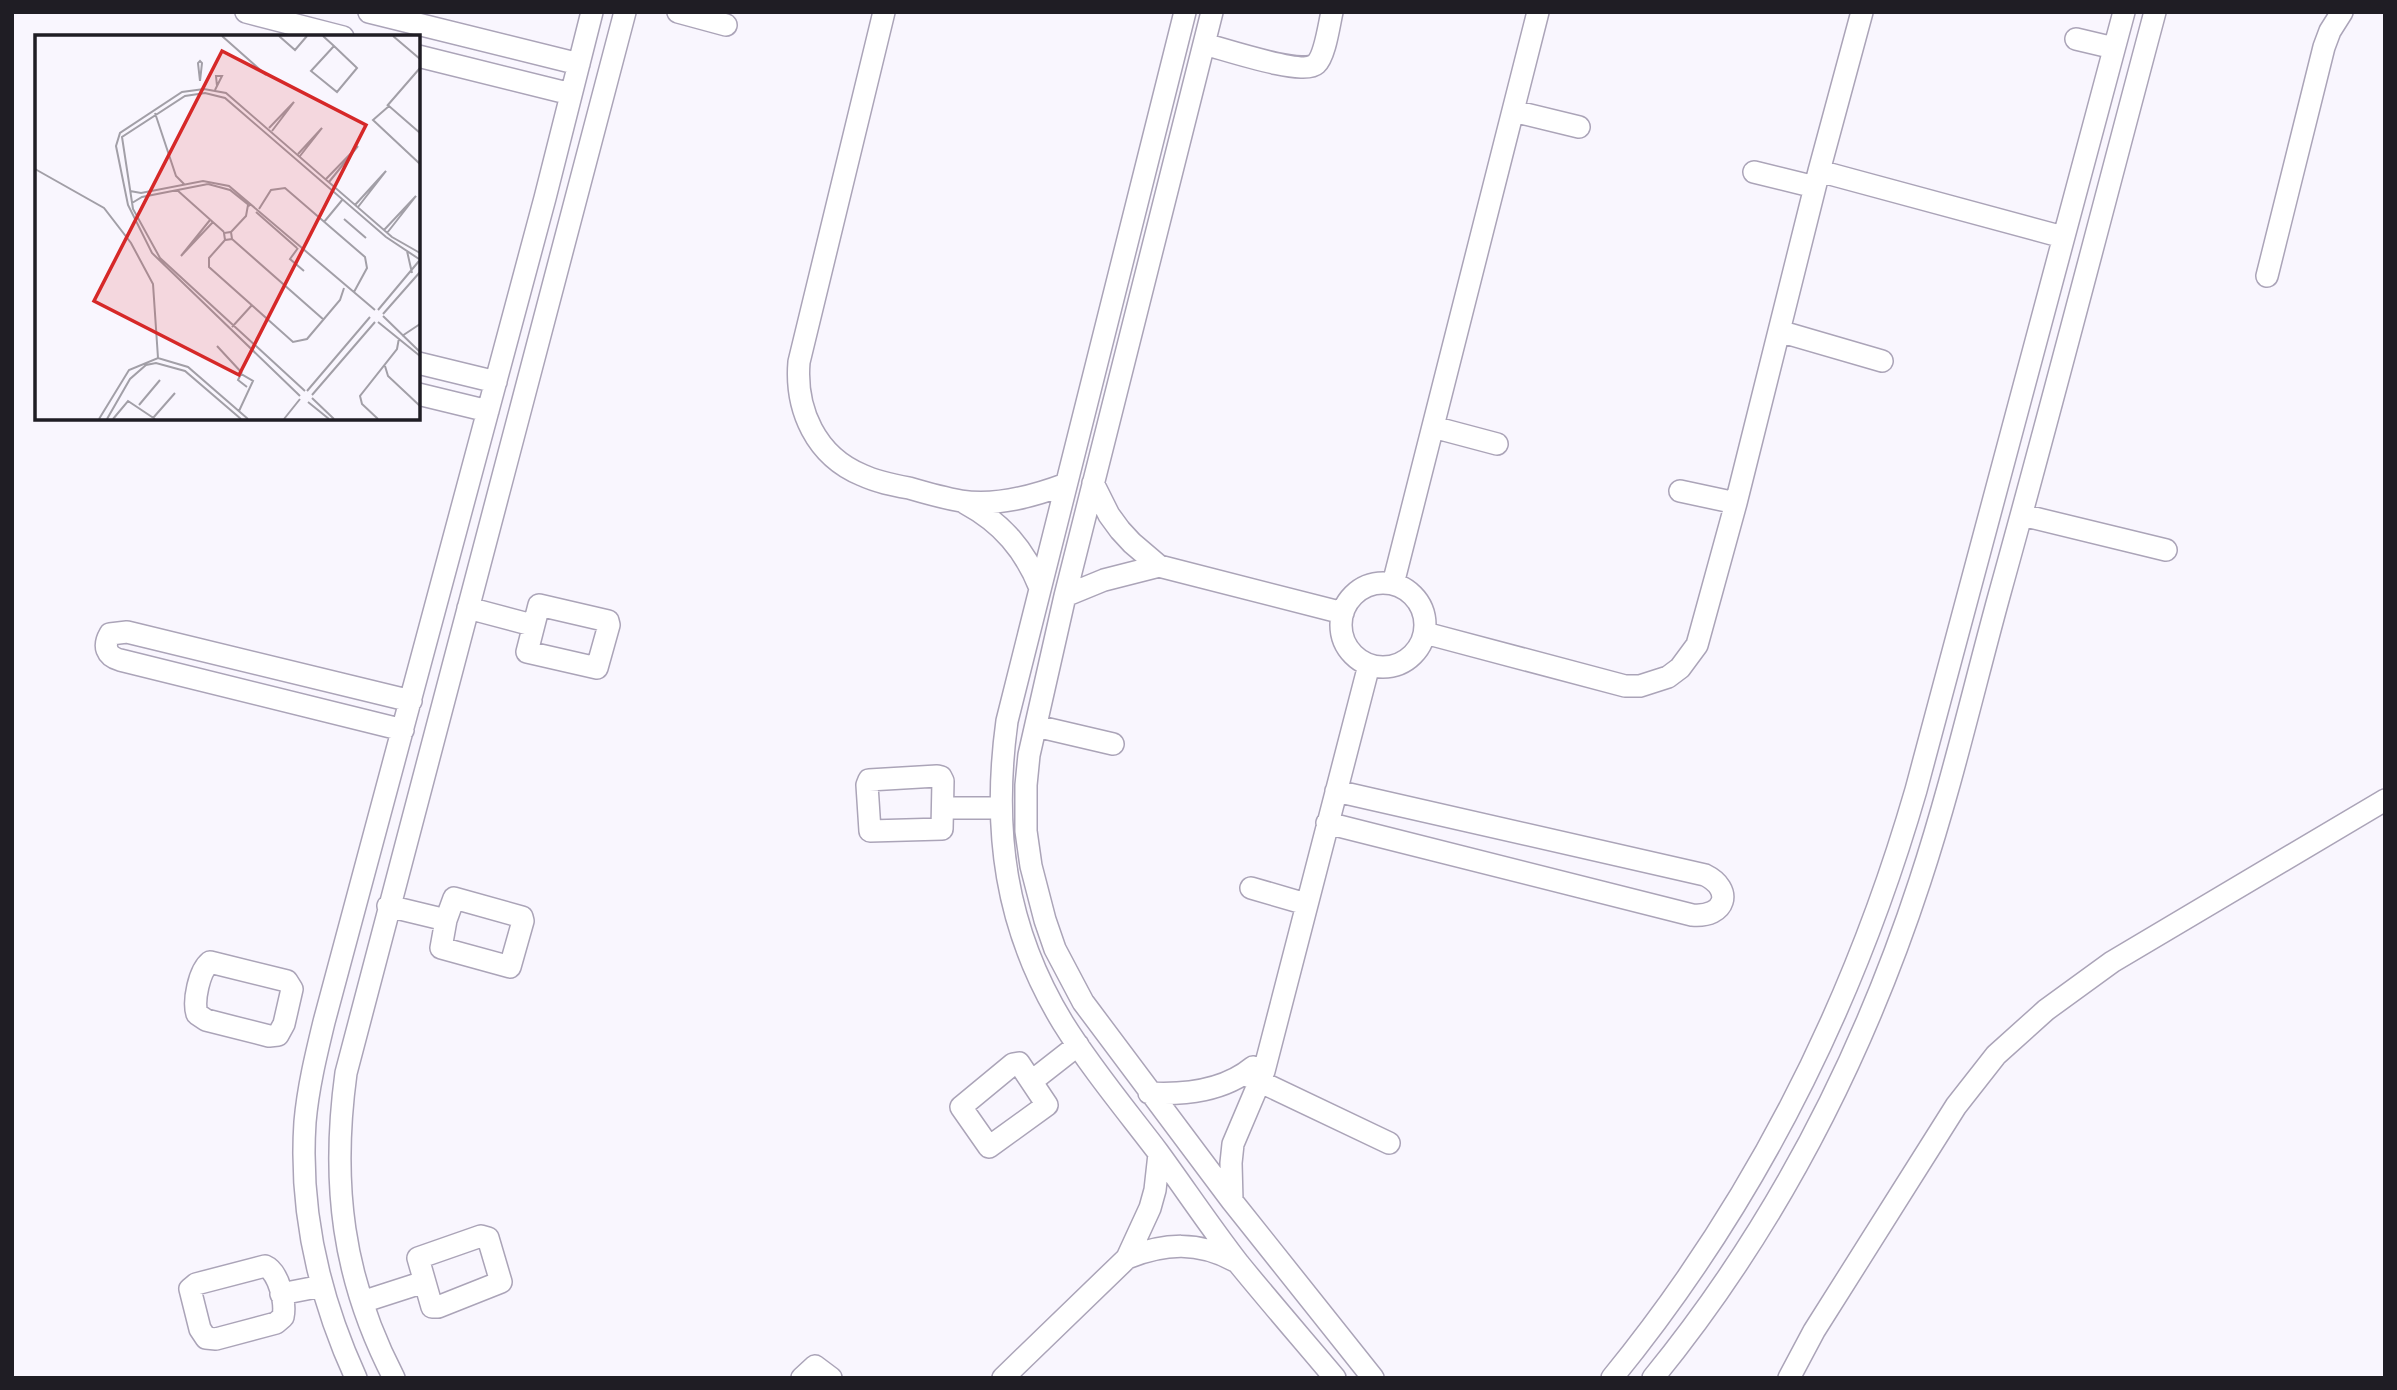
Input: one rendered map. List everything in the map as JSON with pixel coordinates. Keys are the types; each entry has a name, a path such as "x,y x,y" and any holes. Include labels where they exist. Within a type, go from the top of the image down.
{"street":[{"path":"246,12 304,19 339,35"},
{"path":"369,12 579,64"},
{"path":"356,1378 322,1286 309,1234 303,1157 310,1084 324,1022 545,198 592,12"},
{"path":"394,1378 362,1302 349,1255 343,1219 338,1157 346,1073 625,12"},
{"path":"678,12 726,25"},
{"path":"884,12 799,362 799,393 805,416 825,449 850,469 879,481 964,502 1016,499 1066,484"},
{"path":"1185,12 1007,722 1000,777 1005,869 1021,933 1047,994 1078,1045 1238,1262 1335,1378"},
{"path":"1212,12 1065,596 1036,726 1026,785 1031,866 1055,948 1083,1002 1232,1202 1373,1378"},
{"path":"1204,44 1292,68 1311,68 1322,56 1332,12"},
{"path":"1393,584 1538,12"},
{"path":"1425,633 1625,686 1654,683 1679,668 1697,645 1862,12"},
{"path":"1612,1378 1682,1285 1751,1177 1813,1065 1847,990 1897,858 2124,12"},
{"path":"1653,1378 1710,1304 1749,1245 1812,1138 1850,1059 1894,953 1943,807 2155,12"},
{"path":"2267,276 2324,47 2342,12"},
{"path":"2076,39 2114,48"},
{"path":"420,56 571,94"},
{"path":"1513,111 1579,127"},
{"path":"1754,172 1817,179 2063,237"},
{"path":"545,198 576,206"},
{"path":"1779,331 1882,360"},
{"path":"420,363 496,382"},
{"path":"420,394 488,411"},
{"path":"1087,402 1113,408"},
{"path":"1433,427 1497,444"},
{"path":"1093,483 1120,530 1159,566 1343,613"},
{"path":"1681,491 1736,503"},
{"path":"964,502 997,523 1011,537 1028,561 1040,588"},
{"path":"2022,515 2166,550"},
{"path":"1065,596 1113,578 1159,566"},
{"path":"1973,572 2004,580"},
{"path":"1372,584 1393,584 1403,588 1419,602 1423,611 1425,633 1422,643 1409,659 1390,667 1369,665 1351,653 1345,644 1341,623 1343,613 1347,603 1362,588 1372,584"},
{"path":"468,608 532,625"},
{"path":"403,730 111,657 105,642 110,634 117,631 127,632 411,701"},
{"path":"232,688 239,659"},
{"path":"1232,1202 1233,1144 1252,1078 1267,1053 1369,665"},
{"path":"1036,726 1113,744"},
{"path":"1327,823 1692,915 1707,916 1715,912 1722,902 1722,890 1715,880 1704,875 1336,791"},
{"path":"1789,1378 1814,1331 1956,1106 1996,1055 2046,1010 2112,962 2385,800"},
{"path":"943,808 1000,808"},
{"path":"1251,887 1306,904"},
{"path":"388,906 446,920"},
{"path":"210,962 287,981 292,989 287,1013 278,1035 269,1036 201,1017 197,1014 196,1003 204,968 210,962"},
{"path":"287,1013 324,1022"},
{"path":"1032,1081 1078,1045"},
{"path":"1149,1093 1169,1094 1212,1088 1252,1078 1389,1143"},
{"path":"1003,1378 1127,1258 1150,1208 1159,1154"},
{"path":"1127,1258 1164,1246 1183,1245 1221,1253 1238,1262"},
{"path":"265,1266 274,1272 281,1294 284,1312 280,1320 211,1339 202,1335 190,1293 192,1286 265,1266"},
{"path":"362,1302 424,1282"},
{"path":"281,1294 322,1286"},
{"path":"802,1378 815,1366 831,1378"}]}
